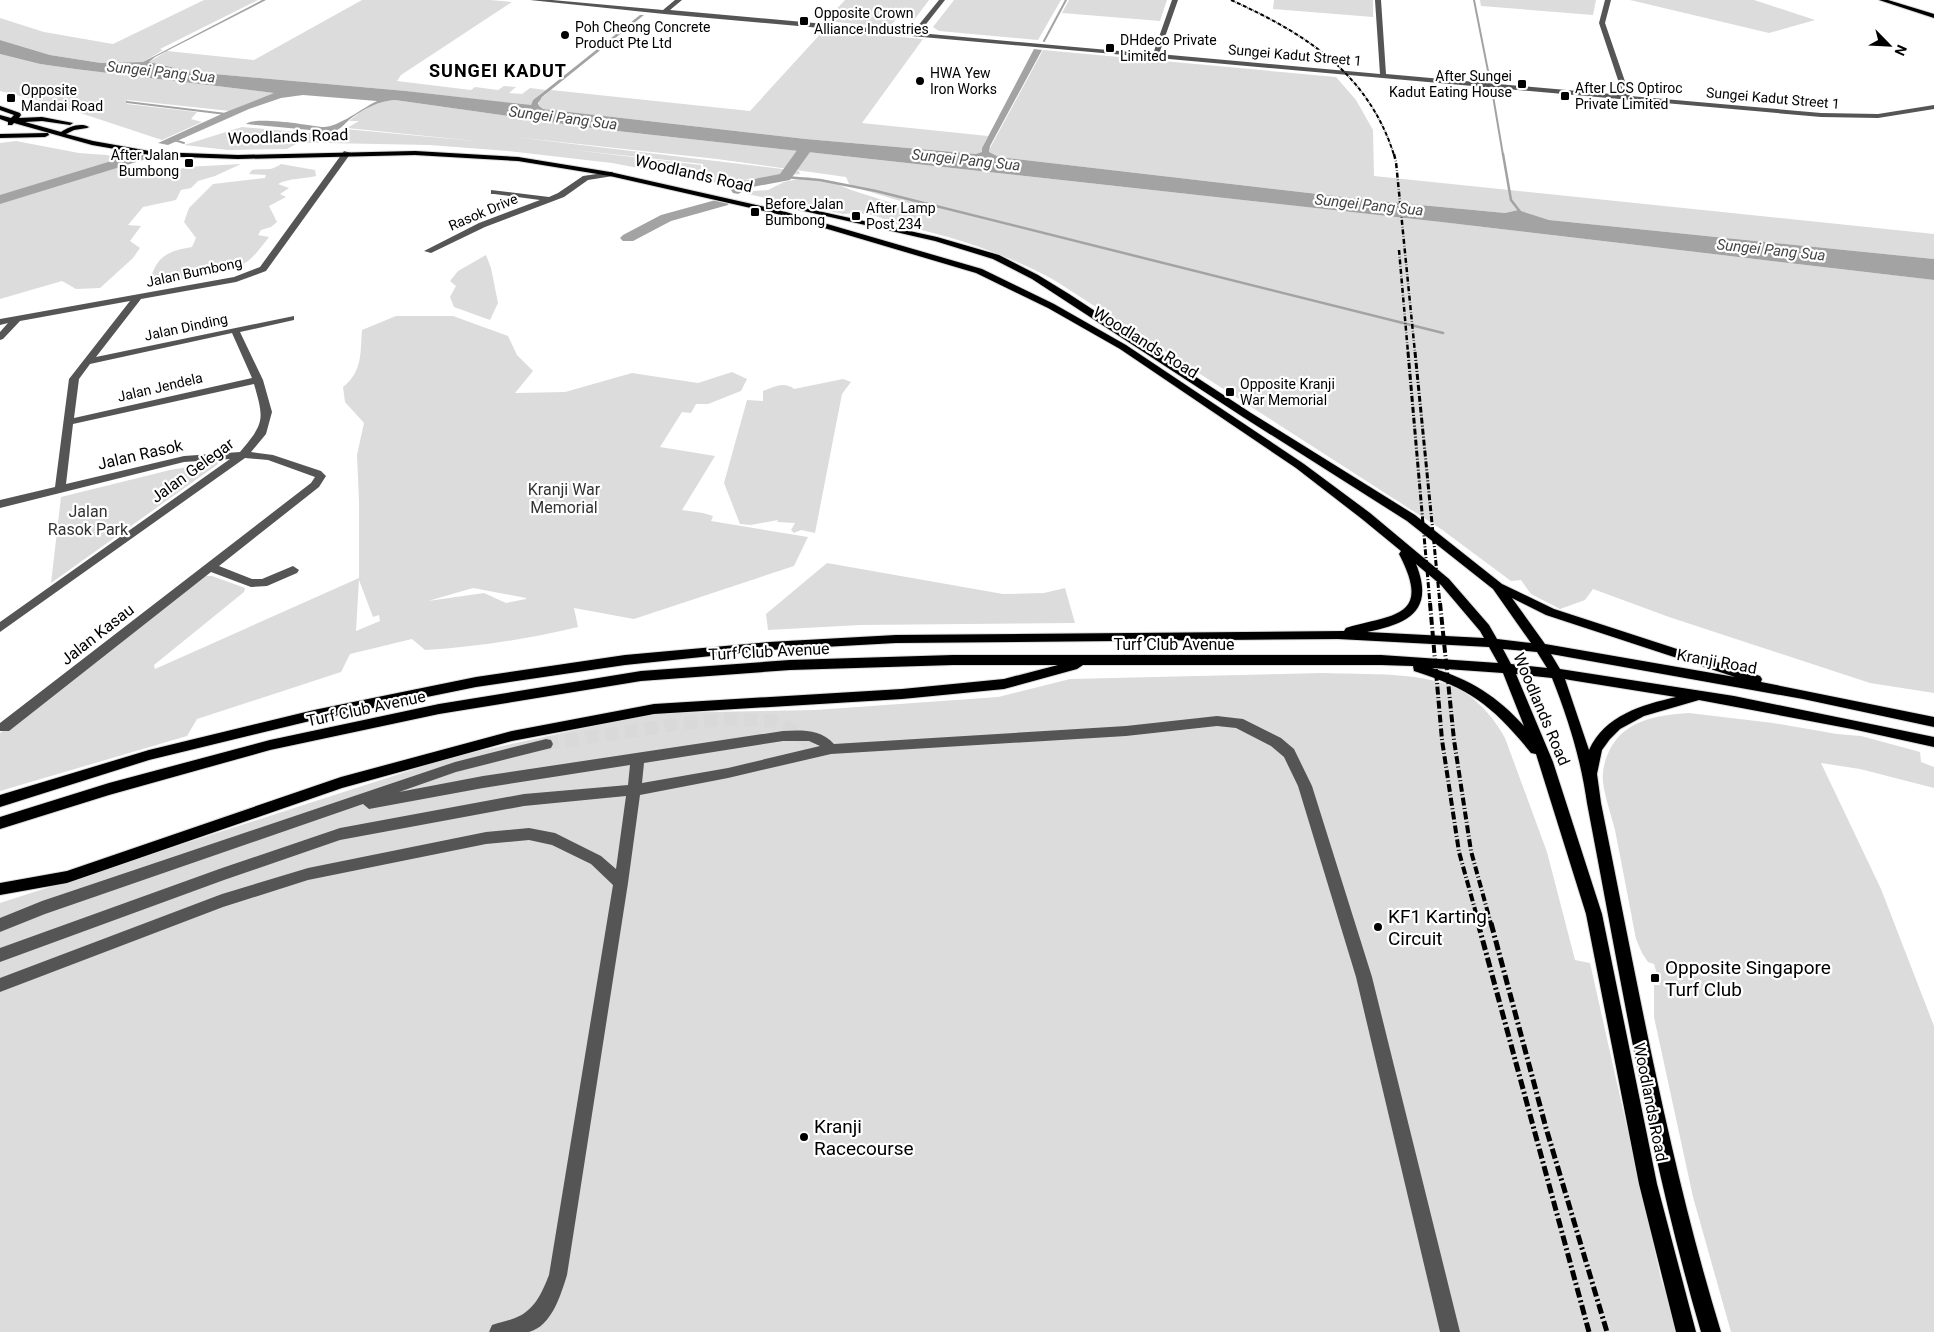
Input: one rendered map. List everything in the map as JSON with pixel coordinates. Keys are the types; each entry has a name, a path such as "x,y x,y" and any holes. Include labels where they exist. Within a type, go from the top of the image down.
{"main road":[{"path":"1882,0 1934,14"},
{"path":"1892,0 1934,14"},
{"path":"0,108 18,114 13,121 0,130"},
{"name":"Woodlands Road","path":"0,117 64,136 155,154 238,157 347,153 466,155 518,159 580,168 760,207 872,238 979,271 1051,306 1123,347 1300,466 1366,516 1445,582 1484,628 1507,668 1546,762 1594,914 1648,1184 1686,1332"},
{"path":"0,124 42,119 70,122"},
{"path":"0,136 64,136 64,132 85,127"},
{"name":"Woodlands Road","path":"152,146 204,152 242,153 419,148 516,154 627,172 937,239 996,257 1034,277 1247,415 1411,518 1497,586 1541,648 1556,674 1568,703 1590,774 1594,803 1662,1145 1689,1259 1711,1332"},
{"path":"872,238 883,227"},
{"path":"1338,635 1390,622 1402,616 1417,600 1418,580 1415,570 1401,547"},
{"path":"1497,586 1550,612 1803,694"},
{"name":"Turf Club Avenue","path":"0,801 149,755 314,714 476,682 625,660 768,646 896,639 1338,635 1492,643"},
{"name":"Kranji Road","path":"1492,643 1541,648 1803,694 1934,722"},
{"name":"Turf Club Avenue","path":"0,823 109,789 270,745 438,709 642,676 790,665 953,660 1381,660 1507,668 1556,674"},
{"path":"0,889 67,878 341,783 512,736 654,709 902,694 1004,684 1092,660"},
{"path":"1381,660 1450,677 1476,690 1503,710 1546,762"},
{"path":"1556,674 1699,696 1852,724 1934,742"},
{"path":"1590,774 1596,748 1605,735 1615,726 1638,713 1699,696"}],"street":[{"name":"Sungei Kadut Street 1","path":"533,0 1853,117 1894,114 1934,107"},
{"path":"664,12 679,0"},
{"path":"915,34 942,0"},
{"path":"1156,55 1175,0"},
{"path":"1378,0 1383,76"},
{"path":"1608,0 1602,23 1626,98"},
{"name":"Jalan Bumbong","path":"0,322 236,279 263,268 270,261 347,153"},
{"path":"580,168 584,171 586,178 610,174"},
{"name":"Rasok Drive","path":"428,251 482,225 565,193 586,178"},
{"name":"Rasok Drive","path":"494,192 549,199"},
{"path":"60,489 74,379 137,298"},
{"path":"0,337 18,318"},
{"name":"Jalan Dinding","path":"88,362 291,318"},
{"name":"Jalan Gelegar","path":"0,628 243,455 261,434 267,412 258,380 235,330"},
{"name":"Jalan Jendela","path":"68,422 258,380"},
{"name":"Jalan Rasok","path":"0,504 184,459 243,455 269,457 317,473"},
{"name":"Jalan Kasau","path":"4,727 315,485 320,476 317,473"},
{"path":"211,567 251,583 263,583 293,570"},
{"path":"0,955 222,874 340,834 524,800 634,790 728,773 832,749 1126,731 1217,721 1238,723 1276,742 1289,753 1305,786 1364,977 1450,1332"},
{"path":"325,811 483,782 773,738 807,735 819,738 832,749"},
{"path":"0,925 42,908 454,767 546,744"},
{"path":"499,1332 523,1327 540,1314 550,1297 558,1275 622,884 638,758"},
{"path":"0,986 222,901 308,874 486,838 530,834 555,839 596,860 622,884"}],"green space":[{"path":"204,0 258,0 160,49 163,50 143,62 101,63 50,55 0,40 0,18 44,32 113,44"},
{"path":"362,0 490,0 512,2 401,75 397,81 471,90 475,87 498,90 504,86 516,87 509,93 522,94 530,88 546,90 533,100 531,105 526,105 406,91 192,72 149,62 167,51 254,60"},
{"path":"845,0 929,0 914,20 897,18 890,27 825,21"},
{"path":"954,0 1061,0 1038,40 939,31 933,27"},
{"path":"1069,0 1167,0 1160,21 1062,13"},
{"path":"1274,0 1373,0 1373,17 1273,9"},
{"path":"1480,0 1596,0 1593,15 1481,6"},
{"path":"1630,0 1754,0 1815,20 1769,33"},
{"path":"824,30 923,39 862,123 988,136 982,148 983,152 976,154 806,139 543,109 539,106 539,100 551,90 750,111"},
{"path":"1043,50 1336,77 1356,100 1373,130 1374,176 1934,234 1934,259 1549,220 1518,210 1505,213 1378,201 999,157 989,152 990,148"},
{"path":"0,54 40,64 75,69 275,93 230,111 127,100 127,104 197,112 191,119 202,122 162,140 53,104 0,91"},
{"path":"395,100 599,129 1441,222 1934,280 1934,693 1870,683 1669,617 1593,589 1585,600 1560,609 1531,594 1521,580 1511,581 1441,529 1054,280 1035,270 975,246 891,223 874,216 855,213 843,214 747,194 754,191 768,190 784,182 807,177 830,181 892,203 915,215 924,213 907,203 857,188 849,184 846,177 717,159 514,137 799,171 800,174 748,179 730,186 705,180 703,164 565,149 701,165 701,180 612,163 508,151 429,145 298,143 287,149 228,150 184,145 242,127 331,135 345,129 485,142 347,128 359,121 349,121 365,110 382,102"},
{"path":"16,141 79,153 107,155 122,160 124,165 154,171 175,171 186,167 241,164 215,176 198,181 191,188 181,190 176,200 143,207 128,225 141,226 130,241 140,248 133,258 100,288 76,289 62,281 0,299 0,143"},
{"path":"281,164 315,170 316,176 278,184 289,188 280,194 286,197 269,206 277,222 271,227 261,230 258,235 269,237 250,259 242,265 226,271 192,278 162,282 152,274 163,257 192,247 196,238 184,222 189,208 213,184 265,178 266,175 249,174 252,170 270,169"},
{"path":"486,255 491,268 498,303 490,320 454,307 450,297 456,286 450,281 458,271"},
{"name":"Kranji War Memorial","path":"396,316 453,316 508,336 517,355 533,371 515,393 565,392 632,373 698,383 732,372 747,379 741,391 708,404 696,404 691,413 682,412 660,447 715,456 682,510 713,516 711,521 808,537 794,566 634,619 574,608 578,627 540,635 483,645 425,650 412,639 350,654 341,672 197,719 187,736 0,791 0,733 206,576 212,576 245,588 244,592 154,665 155,669 359,578 357,455 364,423 345,402 343,387 354,375 357,368 362,330","holes":["359,580 373,617 379,615 380,621 356,631","473,588 526,598 526,599 506,603 484,593 428,601"]},
{"path":"843,379 851,382 842,394 815,533 801,530 794,533 791,530 795,523 777,522 778,520 751,525 740,524 724,483 747,400 763,401 763,391 779,386 786,385 794,389"},
{"name":"Jalan Rasok Park","path":"217,462 218,464 51,583 61,497 170,470"},
{"path":"827,563 1003,594 1044,593 1065,588 1075,623 860,625 768,630 766,614"},
{"name":"Kranji Racecourse","path":"1322,673 1415,677 1433,680 1450,686 1465,693 1482,707 1505,738 1547,852 1575,960 1590,963 1661,1279 1678,1332 0,1332 0,903 452,757 653,713 815,710 998,697 1070,679"},
{"path":"1689,713 1861,736 1920,752 1921,762 1934,767 1934,788 1860,769 1821,763 1881,889 1934,1026 1934,1332 1731,1332 1693,1197 1654,1017 1654,985 1660,985 1654,964 1648,962 1636,939 1603,779 1605,762 1613,744 1630,728 1652,718"}],"water":[{"name":"Sungei Pang Sua","path":"262,0 266,0 155,57 149,62 192,72 406,91 531,105 533,100 640,15 644,15 542,97 538,103 539,106 543,109 806,139 976,154 982,152 982,148 1034,49 1042,50 990,146 989,152 999,157 1378,201 1505,213 1518,210 1549,220 1934,259 1934,280 1441,222 599,129 395,100 383,102 366,109 350,119 340,129 331,132 246,124 270,121 322,127 328,126 342,121 377,101 303,95 281,98 249,109 168,145 158,143 226,112 274,93 75,69 40,64 0,54 0,40 50,55 101,63 143,62"}],"waterway":[{"path":"1044,41 1066,0"},
{"path":"1474,0 1490,81"},
{"path":"1492,90 1503,155"},
{"path":"127,102 226,114"},
{"path":"174,140 184,143"},
{"path":"738,190 748,184 785,177 808,145"},
{"path":"1503,154 1511,200 1521,213"},
{"path":"0,200 141,156"},
{"path":"785,177 820,180 876,191 1443,333"},
{"path":"628,238 666,218 723,202"}],"tunnel":[{"path":"546,744 684,723 730,719 773,721 794,731 812,746"}],"railway":[{"path":"1231,0 1284,27 1309,42 1331,59 1351,79 1368,101 1383,126 1394,155"},
{"path":"1394,154 1415,353"},
{"path":"1399,250 1408,353"},
{"path":"1408,352 1430,604"},
{"path":"1415,352 1440,604"},
{"path":"1430,603 1442,740 1459,852 1479,924"},
{"path":"1440,603 1454,740 1471,851 1491,924"},
{"path":"1478,923 1589,1332"},
{"path":"1491,923 1546,1128 1607,1332"}],"place":[{"name":"Opposite Crown Alliance Industries","path":"804,21"},
{"name":"Poh Cheong Concrete Product Pte Ltd","path":"565,35"},
{"name":"DHdeco Private Limited","path":"1110,48"},
{"name":"HWA Yew Iron Works","path":"920,81"},
{"name":"After Sungei Kadut Eating House","path":"1522,84"},
{"name":"After LCS Optiroc Private Limited","path":"1565,96"},
{"name":"Opposite Mandai Road","path":"11,98"},
{"name":"After Jalan Bumbong","path":"189,163"},
{"name":"Before Jalan Bumbong","path":"755,212"},
{"name":"After Lamp Post 234","path":"856,216"},
{"name":"Opposite Kranji War Memorial","path":"1230,392"},
{"name":"KF1 Karting Circuit","path":"1378,927"},
{"name":"Opposite Singapore Turf Club","path":"1655,978"},
{"name":"Kranji Racecourse","path":"804,1137"}],"district":[{"name":"SUNGEI KADUT","path":"498,71"}]}
